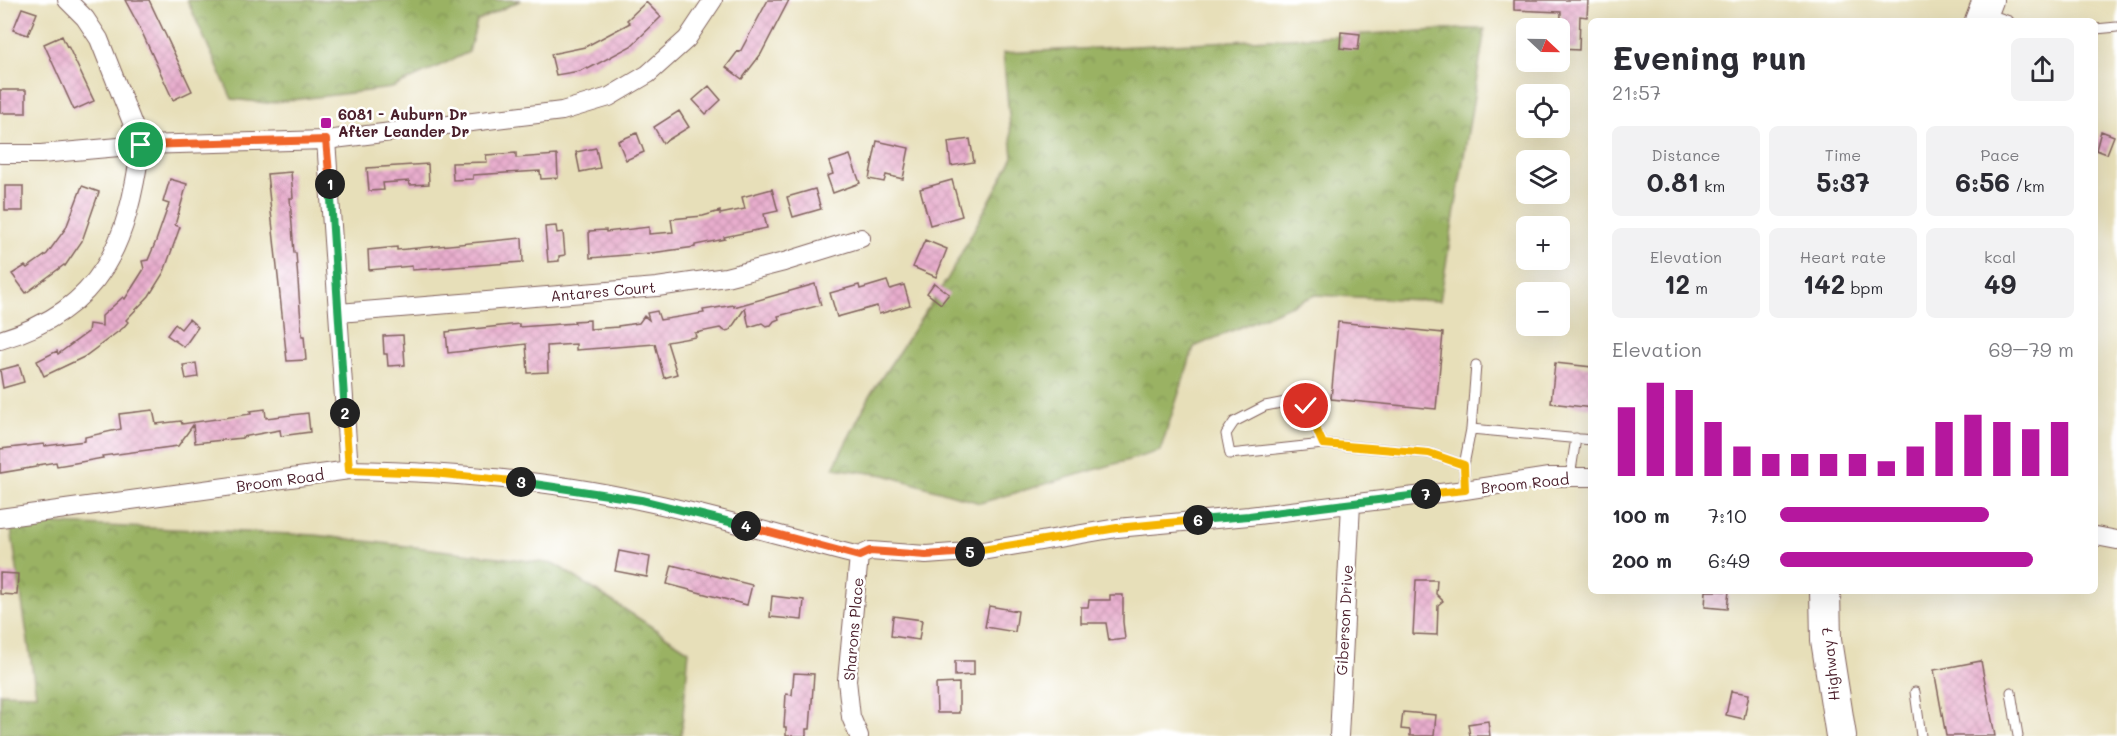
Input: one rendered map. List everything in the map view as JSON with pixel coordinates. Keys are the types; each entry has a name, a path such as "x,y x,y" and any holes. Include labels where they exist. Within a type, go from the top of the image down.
{"main road":[{"name":"Highway 7","path":"1825,594 1826,640 1841,736"}],"street":[{"path":"0,340 16,336 50,320 80,298 94,282 118,244 134,193 141,145 99,39 85,18 67,0"},
{"path":"0,154 41,154 141,145 326,140 562,111 598,101 639,81 666,60 687,39 713,0"},
{"path":"326,140 349,470"},
{"name":"Antares Court","path":"339,313 646,288 726,277 861,238"},
{"name":"Broom Road","path":"0,518 349,470 468,476 558,487 641,500 859,556 870,551 926,555 973,552 1117,528 1351,504 1549,477 1588,477"},
{"name":"Giberson Drive","path":"1338,736 1351,504"},
{"path":"2098,536 2117,540"},
{"name":"Sharons Place","path":"859,556 847,680 851,717 859,736"}],"lane":[{"path":"2098,29 2117,27"},
{"path":"1465,490 1464,465 1471,429 1476,365"},
{"path":"1323,444 1306,406 1291,401 1265,406 1245,416 1234,422 1227,434 1230,454 1323,444 1429,453 1464,465"},
{"path":"1471,429 1588,440"},
{"path":"1569,477 1575,438"},
{"path":"1915,692 1921,736"},
{"path":"2011,692 2018,736"}],"green space":[{"path":"187,0 521,0 477,21 469,52 392,88 267,103 232,99"},
{"path":"1485,29 1440,301 1315,295 1194,347 1160,451 980,503 885,475 833,468 872,392 948,278 1013,157 1003,53"},
{"path":"10,522 315,535 555,564 689,651 681,736 0,736 0,693 36,694"}],"building":[{"path":"125,0 149,0 192,91 173,100"},
{"path":"768,0 789,0 761,54 742,79 726,67 738,51 740,52"},
{"path":"1514,0 1588,0 1587,17 1580,16 1579,50 1570,50 1570,18 1561,18 1561,12 1514,10"},
{"path":"646,2 661,17 631,46 588,69 587,67 580,71 556,75 551,54 585,47 630,23 627,20"},
{"path":"22,8 37,13 28,35 13,30"},
{"path":"1341,32 1360,34 1358,50 1340,48"},
{"path":"62,36 94,101 74,110 44,44"},
{"path":"709,86 721,100 706,114 693,100"},
{"path":"0,90 26,90 26,113 0,113"},
{"path":"679,111 689,127 663,143 654,127"},
{"path":"2101,131 2114,136 2107,154 2098,151"},
{"path":"637,133 644,152 626,160 618,141"},
{"path":"970,139 974,162 951,166 948,142"},
{"path":"877,141 909,148 903,179 886,175 884,182 869,179"},
{"path":"596,148 600,168 580,172 576,152"},
{"path":"516,153 516,158 557,155 558,178 541,179 540,171 473,175 473,179 453,180 452,163 487,162 486,155"},
{"path":"850,155 860,183 833,193 827,176 833,174 829,162"},
{"path":"428,164 429,184 410,185 409,181 383,183 384,190 369,191 367,168"},
{"path":"291,172 293,198 290,198 294,253 296,253 306,360 287,361 267,174"},
{"path":"170,179 187,184 175,225 180,227 164,272 149,296 126,320 128,322 123,328 84,357 44,376 37,361 57,351 58,354 88,332 89,324 102,326 102,316 123,297 125,299 144,269 142,261 148,260 156,241 169,204 163,202"},
{"path":"952,180 962,216 930,225 920,189"},
{"path":"5,186 23,186 23,211 5,211"},
{"path":"82,186 99,192 82,241 65,266 26,293 12,274 25,266 27,268 47,254 66,228"},
{"path":"772,189 778,211 764,214 767,228 724,237 725,239 695,245 695,247 590,258 589,231 606,230 606,232 649,227 649,234 673,232 671,219 745,209 742,197"},
{"path":"815,189 821,209 793,217 787,197"},
{"path":"556,226 557,233 563,232 565,255 559,256 559,261 548,262 545,227"},
{"path":"522,238 523,262 412,270 412,266 369,270 368,250 397,247 397,250"},
{"path":"925,240 947,249 936,277 913,267"},
{"path":"887,281 890,289 904,285 910,305 879,314 877,306 837,317 830,293 859,285 860,289"},
{"path":"934,283 949,294 941,304 927,293"},
{"path":"815,284 821,305 778,316 779,319 771,325 766,326 762,323 749,327 745,308 730,330 725,331 720,328 695,333 696,337 667,342 677,374 664,378 655,344 576,350 576,344 547,346 548,372 528,373 526,344 448,353 446,332 519,324 519,327 590,320 590,329 618,327 639,323 644,316 649,320 647,313 657,311 660,320 704,313 703,310 734,305 734,307"},
{"path":"189,319 198,327 184,347 167,335 175,324 181,329"},
{"path":"1338,322 1443,333 1436,409 1331,399"},
{"path":"403,335 405,365 388,366 387,354 384,354 383,336"},
{"path":"196,363 198,377 186,379 183,365"},
{"path":"1555,363 1588,367 1588,408 1551,403"},
{"path":"19,365 24,382 3,388 0,370"},
{"path":"265,409 266,418 308,413 310,432 281,436 280,430 242,438 195,443 193,425 178,446 102,456 103,458 57,466 56,462 0,473 0,449 85,441 85,437 121,429 119,414 153,410 156,424 181,421 182,424 251,414 250,411"},
{"path":"619,551 650,557 647,577 615,571"},
{"path":"672,565 752,585 747,605 667,584"},
{"path":"0,573 18,574 17,595 0,594"},
{"path":"1416,580 1437,580 1436,594 1443,601 1438,605 1437,635 1413,634"},
{"path":"1706,594 1729,594 1727,609 1705,607"},
{"path":"1110,595 1123,595 1125,639 1109,641 1106,623 1081,623 1081,607 1088,607 1089,600 1110,600"},
{"path":"772,596 804,600 802,620 770,617"},
{"path":"989,606 1018,611 1015,632 985,627"},
{"path":"893,616 922,620 919,640 891,636"},
{"path":"955,661 974,661 974,675 955,676"},
{"path":"1981,661 1995,736 1946,736 1934,670"},
{"path":"794,673 814,674 810,729 806,729 806,736 786,736 786,727 784,727 786,694 792,695"},
{"path":"959,683 959,713 937,713 936,684"},
{"path":"1731,691 1749,694 1744,719 1726,715"},
{"path":"1403,712 1436,715 1434,736 1410,736 1410,730 1401,729"},
{"path":"1488,721 1490,736 1470,736 1468,724"}],"place":[{"name":"6081 - Auburn Dr After Leander Dr","path":"326,123"}],"route":[{"path":"141,145 326,140 349,470 468,476 641,500 859,556 870,551 926,555 982,551 1069,535 1164,522 1249,516 1465,490 1464,465 1429,453 1323,444 1306,406"}]}
